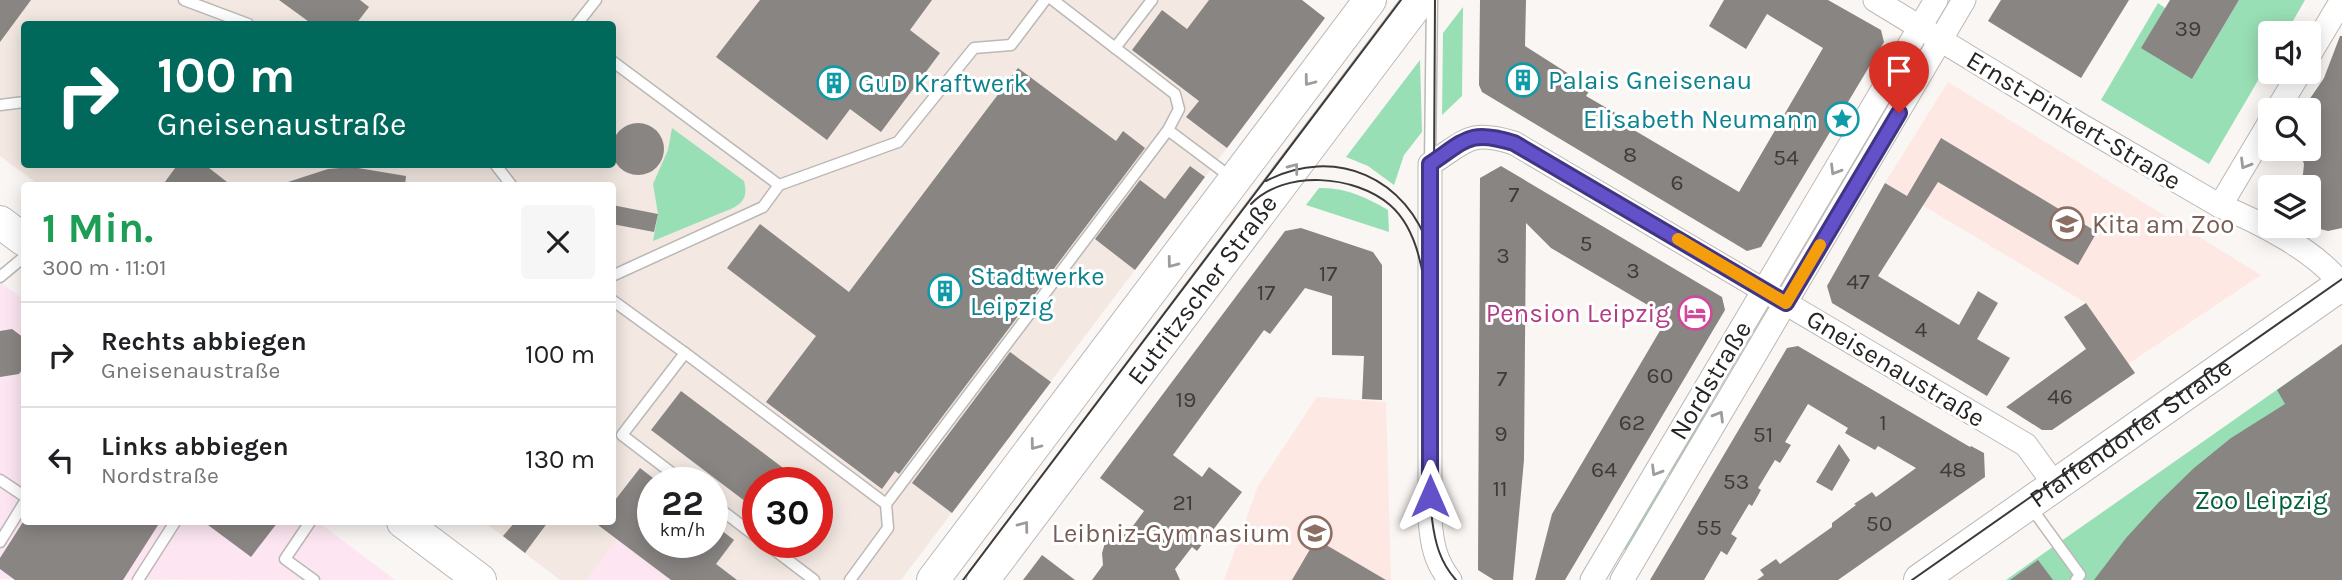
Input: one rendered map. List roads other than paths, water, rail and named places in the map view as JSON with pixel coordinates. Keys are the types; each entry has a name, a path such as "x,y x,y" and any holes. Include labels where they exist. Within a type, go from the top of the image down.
{"main road":[{"name":"Eutritzscher Straße","path":"933,580 1370,0"},
{"name":"Eutritzscher Straße","path":"983,580 1420,0"},
{"path":"0,222 21,238"},
{"name":"Pfaffendorfer Straße","path":"1920,580 2342,284"},
{"path":"407,525 481,580"}],"street":[{"name":"Ernst-Pinkert-Straße","path":"1875,0 2220,206 2245,216 2315,258 2342,284"},
{"name":"Nordstraße","path":"1592,580 1936,0"},
{"name":"Nordstraße","path":"1622,580 1964,0"},
{"path":"2321,35 2342,0"},
{"name":"Gneisenaustraße","path":"1430,164 1470,137 1494,137 1514,143 2026,444 2056,485"},
{"path":"2220,206 2258,142"},
{"path":"1430,164 1430,520 1436,559 1446,578"}],"lane":[{"path":"184,0 240,21"},
{"path":"579,21 596,0"},
{"path":"616,274 763,207 779,185 898,142 974,48 1011,45 1045,0"},
{"path":"850,580 888,528 886,504 1168,130 1179,109 1175,94 1053,0"},
{"path":"1115,48 1152,0"},
{"path":"1430,164 1432,0"},
{"path":"616,64 779,185"},
{"path":"0,106 21,102"},
{"path":"1168,130 1234,180"},
{"path":"498,168 509,182"},
{"path":"0,277 21,260"},
{"path":"616,303 886,504"},
{"path":"664,467 622,435 685,353"},
{"path":"0,480 21,494"},
{"path":"2028,503 2080,575 2076,580"},
{"path":"0,542 21,508"},
{"path":"728,515 742,526"},
{"path":"138,580 173,525"},
{"path":"308,525 285,559 314,580"},
{"path":"785,558 814,580"}],"tram line":[{"path":"963,580 1401,0"},
{"path":"1435,0 1432,519 1439,552 1456,580"},
{"path":"1266,181 1292,171 1318,166 1342,168 1366,175 1387,187 1405,204 1430,251"},
{"path":"1251,204 1282,185 1301,181 1340,182 1358,187 1390,205 1404,221 1417,250 1424,282"},
{"path":"1912,580 2342,279"}],"place":[{"name":"Palais Gneisenau","path":"1523,80"},
{"name":"GuD Kraftwerk","path":"834,83"},
{"name":"Elisabeth Neumann","path":"1842,119"},
{"name":"Kita am Zoo","path":"2067,224"},
{"name":"Stadtwerke Leipzig","path":"945,291"},
{"name":"Pension Leipzig","path":"1695,313"},
{"name":"Leibniz-Gymnasium","path":"1315,533"}],"park label":[{"name":"Zoo Leipzig","path":"2261,500"}]}
